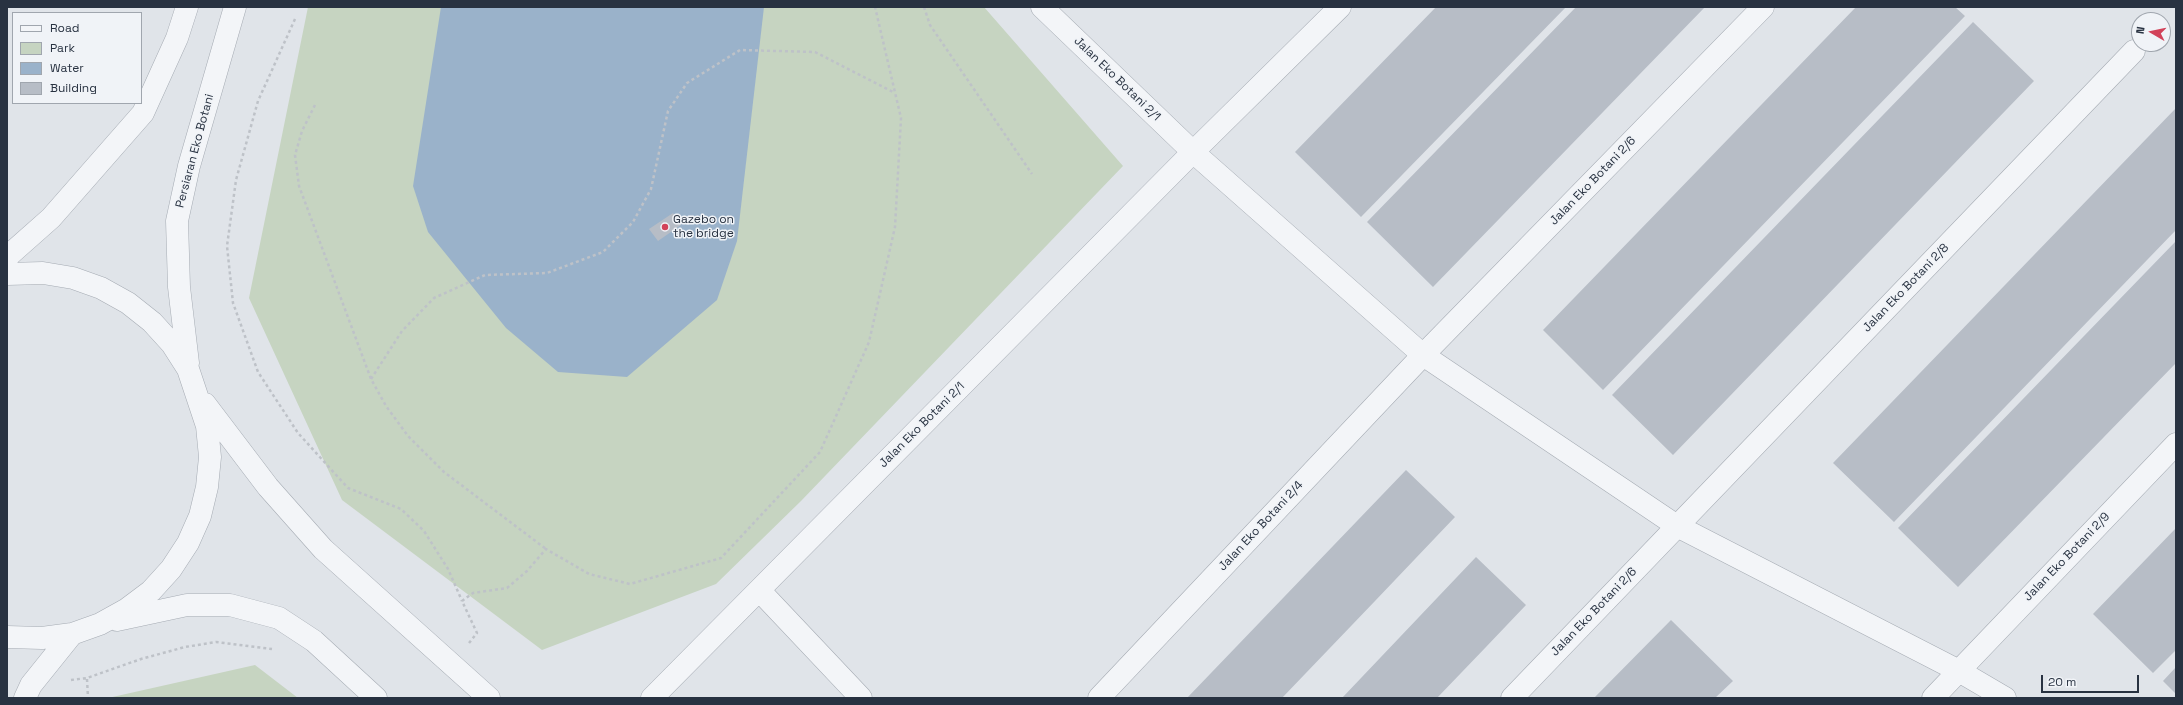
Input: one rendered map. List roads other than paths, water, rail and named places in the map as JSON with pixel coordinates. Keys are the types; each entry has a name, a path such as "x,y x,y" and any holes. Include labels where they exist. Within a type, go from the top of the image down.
{"street":[{"path":"7,257 51,218 143,113 177,38 187,7"},
{"name":"Persiaran Eko Botani","path":"188,369 179,287 177,221 189,166 235,7"},
{"name":"Jalan Eko Botani 2/1","path":"1042,7 1193,152"},
{"name":"Jalan Eko Botani 2/1","path":"652,698 1193,152 1340,7"},
{"name":"Jalan Eko Botani 2/6","path":"1423,355 1763,7"},
{"name":"Jalan Eko Botani 2/8","path":"1677,526 2133,52"},
{"path":"1193,152 1423,355 1677,526 1959,671 2005,698"},
{"path":"7,274 43,273 73,278 101,288 128,303 152,322 172,344 188,369 199,395 207,426 210,456 207,487 200,516 188,543 171,569 156,586 127,610 100,624"},
{"name":"Jalan Eko Botani 2/4","path":"1099,698 1423,355"},
{"path":"199,395 268,487 323,549 489,698"},
{"name":"Jalan Eko Botani 2/9","path":"1959,671 2176,444"},
{"name":"Jalan Eko Botani 2/6","path":"1512,698 1677,526"},
{"path":"759,590 861,698"},
{"path":"7,638 42,638 72,634 100,624 187,605 230,605 279,618 314,641 376,698"},
{"path":"28,691 72,634"},
{"path":"1933,698 1959,671"}],"water":[{"path":"441,7 764,7 737,241 717,300 627,377 558,372 506,328 428,232 413,186"}],"place":[{"name":"Gazebo on the bridge","path":"665,227"}]}
